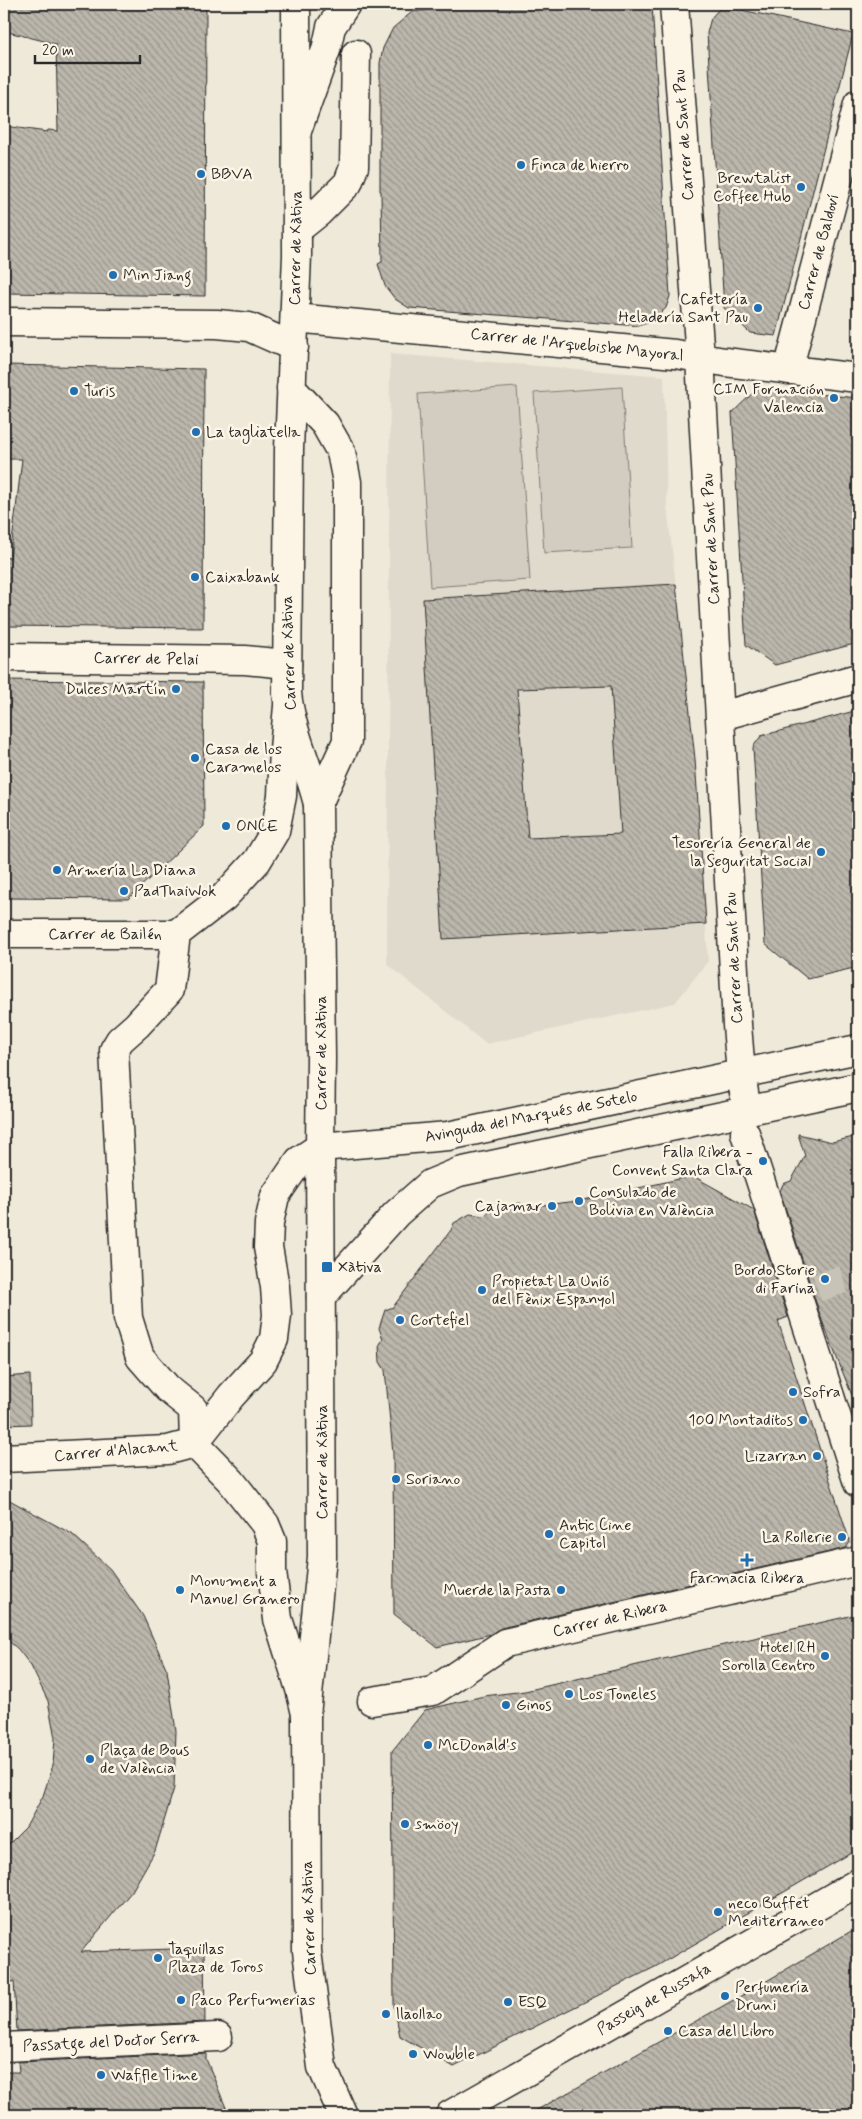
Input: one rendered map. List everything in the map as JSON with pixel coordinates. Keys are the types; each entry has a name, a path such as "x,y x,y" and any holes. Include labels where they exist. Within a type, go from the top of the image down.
{"street":[{"name":"Carrer de Xàtiva","path":"296,4 298,229 291,388 288,706 298,744 314,785 318,804 321,1048 322,1558 306,1715 307,1951 322,2067 342,2115"},
{"path":"297,129 326,50 330,27 346,4"},
{"name":"Carrer de Sant Pau","path":"674,4 700,358 741,1074"},
{"path":"298,229 348,183 354,168 356,54"},
{"name":"Carrer de Baldoví","path":"788,370 858,104"},
{"name":"Carrer de l'Arquebisbe Mayoral","path":"295,318 700,358 858,378"},
{"path":"4,322 217,324 249,327 294,347"},
{"path":"291,388 325,424 341,452 347,482 346,741 318,804"},
{"name":"Carrer de Pelai","path":"4,657 245,660 287,664"},
{"path":"721,716 858,678"},
{"name":"Carrer de Bailén","path":"4,934 176,934 224,897 257,860 275,831 282,796 288,706"},
{"path":"176,934 169,990 120,1040 114,1050 128,1318 140,1357 168,1389 193,1409 194,1443"},
{"name":"Avinguda del Marqués de Sotelo","path":"320,1147 448,1136 858,1049"},
{"path":"741,1074 746,1122 807,1292 858,1483"},
{"path":"321,1297 396,1214 430,1184 459,1172 746,1122 858,1087"},
{"name":"Carrer d'Alacant","path":"4,1458 154,1451 194,1443 231,1396 263,1361 274,1339 277,1315 275,1287 268,1247 269,1223 274,1196 299,1161 320,1147"},
{"name":"Carrer de Xàtiva","path":"194,1443 231,1481 265,1524 272,1541 273,1580 278,1619 300,1689 306,1715"},
{"name":"Carrer de Ribera","path":"372,1701 433,1691 506,1643 858,1561"},
{"name":"Passeig de Russafa","path":"450,2115 858,1883"},
{"name":"Passatge del Doctor Serra","path":"4,2047 218,2037"}],"shaded area":[{"path":"390,354 664,376 667,505 695,759 708,961 675,1003 486,1044 387,964"},
{"path":"517,387 530,580 430,587 418,394"},
{"path":"622,387 632,548 544,553 534,393"}],"building":[{"path":"4,4 206,4 205,296 4,293 4,126 47,132 48,130 58,131 56,44 4,31"},
{"name":"Finca de hierro","path":"477,4 652,4 670,296 666,308 653,321 638,326 409,308 395,299 385,286 378,264 382,262 380,63 383,48 393,28 412,12"},
{"path":"719,9 737,9 853,34 776,336 750,333 724,308 707,33 711,18"},
{"path":"4,365 204,369 203,628 4,626 4,557 10,558 22,459 4,459"},
{"path":"758,388 858,398 858,643 775,665 746,645 732,413"},
{"path":"676,584 695,759 706,924 443,939 423,599","holes":["611,686 621,834 528,838 517,689"]},
{"path":"4,680 203,682 204,826 128,899 4,898"},
{"path":"858,710 858,967 808,979 765,944 753,747 761,736"},
{"path":"798,1134 832,1142 858,1136 857,1408 821,1318 780,1191 783,1184 791,1181 805,1156"},
{"path":"693,1176 754,1210 788,1317 778,1321 850,1542 846,1548 501,1628 491,1634 437,1647 394,1614 393,1453 385,1370 380,1362 379,1346 383,1339 379,1328 385,1310 393,1307 451,1230 454,1223 470,1214 484,1216 493,1208 520,1203 525,1207 579,1201"},
{"path":"30,1375 31,1424 4,1425 4,1377"},
{"name":"Plaça de Bous de València","path":"4,1497 72,1534 110,1569 143,1616 167,1670 176,1731 174,1788 155,1851 132,1891 81,1952 204,1948 205,2022 17,2031 14,1981 4,1986 4,1849 26,1827 43,1796 53,1765 55,1738 48,1701 31,1666 18,1649 4,1637"},
{"path":"858,1614 858,1849 655,1967 454,2067 400,2036 394,2006 392,1751 425,1710 484,1696 525,1691"},
{"path":"858,1927 858,2115 528,2115 748,1992"},
{"path":"206,2053 206,2059 229,2115 4,2115 4,2072 19,2072 18,2062"}],"tunnel":[{"path":"817,1288 858,1274"}],"place":[{"name":"Finca de hierro","path":"521,165"},
{"name":"BBVA","path":"201,174"},
{"name":"Brewtalist Coffee Hub","path":"801,187"},
{"name":"Min Jiang","path":"113,275"},
{"name":"Cafetería Heladería Sant Pau","path":"758,308"},
{"name":"Turis","path":"74,391"},
{"name":"CIM Formación Valencia","path":"834,398"},
{"name":"La tagliatella","path":"196,432"},
{"name":"Caixabank","path":"195,577"},
{"name":"Dulces Martín","path":"176,689"},
{"name":"Casa de los Caramelos","path":"195,758"},
{"name":"ONCE","path":"226,826"},
{"name":"Tesorería General de la Seguritat Social","path":"821,852"},
{"name":"Armería La Diana","path":"57,870"},
{"name":"PadThaiWok","path":"124,891"},
{"name":"Falla Ribera - Convent Santa Clara","path":"763,1161"},
{"name":"Consulado de Bolivia en València","path":"579,1201"},
{"name":"Cajamar","path":"552,1206"},
{"name":"Xàtiva","path":"327,1267"},
{"name":"Bordo Storie di Farina","path":"825,1279"},
{"name":"Propietat La Unió del Fènix Espanyol","path":"482,1290"},
{"name":"Cortefiel","path":"400,1320"},
{"name":"Sofra","path":"793,1392"},
{"name":"100 Montaditos","path":"803,1420"},
{"name":"Lizarran","path":"817,1456"},
{"name":"Soriano","path":"396,1479"},
{"name":"Antic Cine Capitol","path":"549,1534"},
{"name":"La Rollerie","path":"842,1537"},
{"name":"Farmacia Ribera","path":"747,1560"},
{"name":"Monument a Manuel Granero","path":"180,1590"},
{"name":"Muerde la Pasta","path":"561,1590"},
{"name":"Hotel RH Sorolla Centro","path":"825,1656"},
{"name":"Los Toneles","path":"569,1694"},
{"name":"Ginos","path":"506,1705"},
{"name":"McDonald's","path":"428,1745"},
{"name":"Plaça de Bous de València","path":"90,1759"},
{"name":"smöoy","path":"405,1824"},
{"name":"neco Buffet Mediterraneo","path":"718,1912"},
{"name":"Taquillas Plaza de Toros","path":"158,1958"},
{"name":"Perfumería Druni","path":"725,1996"},
{"name":"Paco Perfumerias","path":"181,2000"},
{"name":"ESQ","path":"508,2002"},
{"name":"llaollao","path":"386,2014"},
{"name":"Casa del Libro","path":"668,2031"},
{"name":"Wowble","path":"413,2054"},
{"name":"Waffle Time","path":"101,2075"}]}
